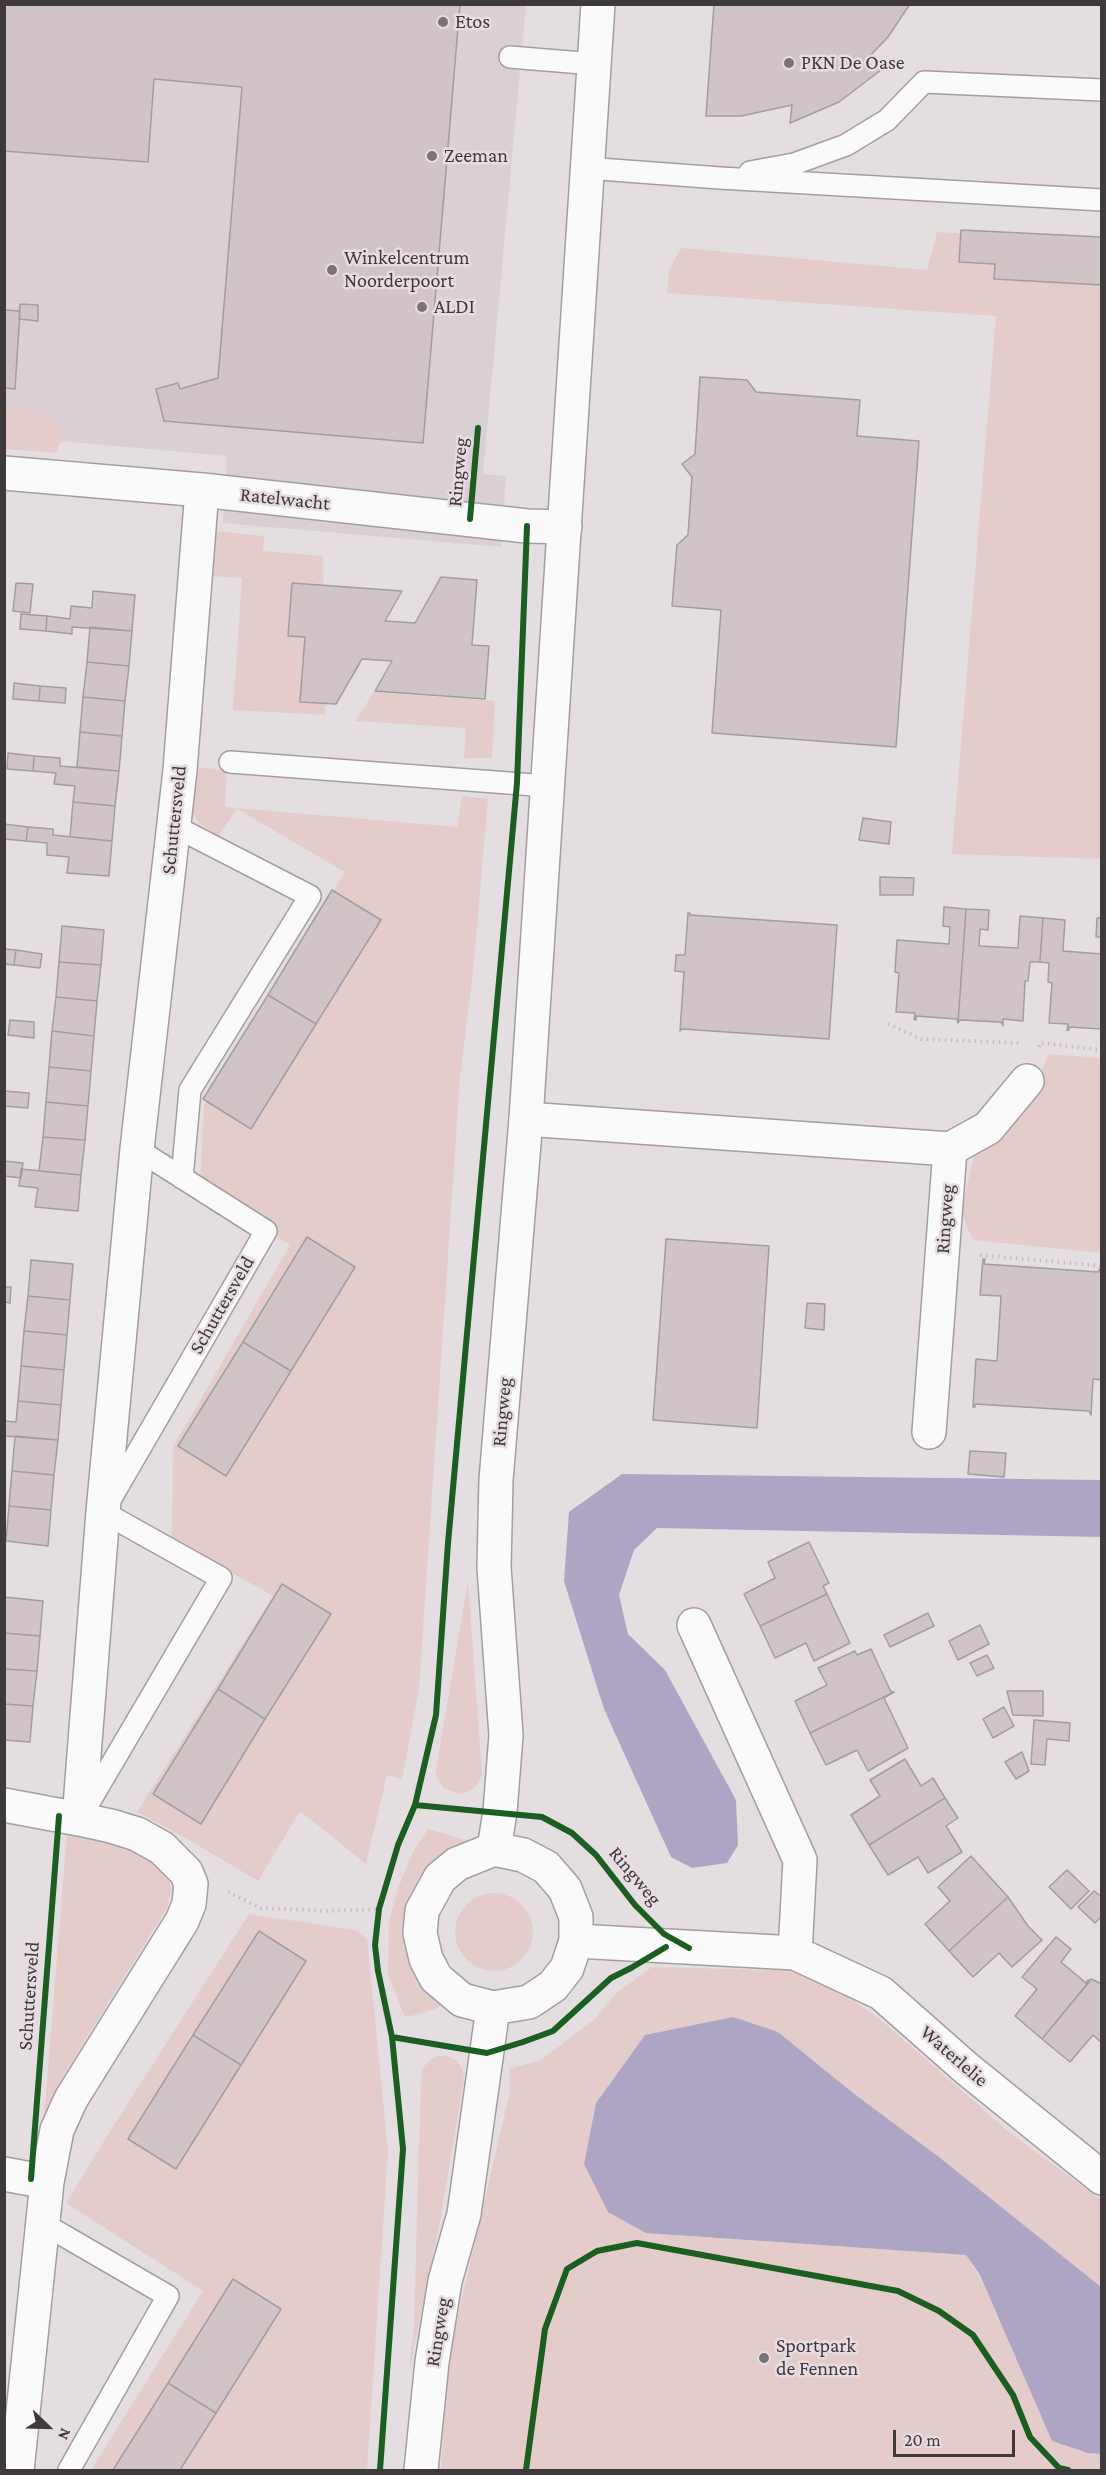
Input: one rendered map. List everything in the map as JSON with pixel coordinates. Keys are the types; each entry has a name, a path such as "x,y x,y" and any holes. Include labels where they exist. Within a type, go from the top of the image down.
{"street":[{"name":"Ringweg","path":"494,1849 500,1812 506,1736 494,1567 496,1480 526,1119 598,4"},
{"name":"Ratelwacht","path":"4,473 202,490 527,526 565,527"},
{"name":"Schuttersveld","path":"79,1819 103,1512 137,1149 174,826 202,490"},
{"path":"526,1119 950,1149 988,1128 1027,1081"},
{"name":"Ringweg","path":"929,1432 950,1149"},
{"path":"694,1624 800,1860 795,1953"},
{"path":"4,1806 79,1819 137,1834 162,1848 186,1872 191,1884 189,1904 182,1921 71,2099 57,2130 42,2223 17,2470"},
{"path":"494,1849 523,1855 546,1867 566,1889 576,1917 576,1941 567,1968 553,1986 529,2002 493,2008 462,2000 436,1977 426,1959 420,1933 422,1911 440,1878 457,1864 494,1849"},
{"name":"Waterlelie","path":"576,1941 795,1953 881,1993 966,2068 1101,2178"},
{"name":"Ringweg","path":"422,2470 432,2362 446,2281 464,2214 493,2008"},
{"path":"4,2174 47,2182"}],"lane":[{"path":"510,57 594,64"},
{"path":"720,178 794,164 846,145 887,120 924,82 1101,90"},
{"path":"586,168 1101,200"},
{"path":"230,762 548,786"},
{"path":"174,826 310,896 190,1090 182,1178"},
{"name":"Schuttersveld","path":"103,1512 266,1231 137,1149"},
{"path":"79,1819 221,1578 103,1512"},
{"path":"42,2223 168,2296 69,2470"}],"path":[{"path":"888,1024 921,1039 1040,1043 1101,1050"},
{"path":"1027,1081 1040,1043"},
{"path":"942,1252 1101,1266"},
{"path":"186,1872 261,1908 330,1911 380,1905 378,1918"}],"shaded area":[{"path":"4,5 526,5 483,474 506,476 501,547 223,523 227,456 5,436"},
{"path":"937,232 1101,241 1101,859 952,854 996,316 667,293 669,270 681,248 927,270"},
{"path":"4,404 52,417 61,427 63,436 56,453 5,449"},
{"path":"215,531 264,536 263,551 323,556 325,715 233,710 242,578 211,576"},
{"path":"374,692 495,701 492,758 464,758 466,728 355,721"},
{"path":"193,768 227,769 225,807 457,827 462,796 488,799 473,972 460,1077 419,1689 402,1779 387,1775 366,1864 300,1811 258,1881 137,1812 273,1596 172,1539 173,1447 290,1245 200,1186 204,1106 345,872 237,809 218,836 200,824 193,814 191,801"},
{"path":"1048,1054 1101,1058 1101,1253 973,1240 961,1213 974,1155 1031,1104"},
{"path":"622,1474 1101,1480 1101,1537 657,1528 634,1550 619,1595 628,1634 665,1670 736,1800 738,1845 727,1863 692,1868 671,1857 604,1709 564,1581 569,1512"},
{"path":"468,1581 482,1774 478,1784 470,1791 460,1794 444,1788 437,1779 436,1769"},
{"path":"428,1829 466,1840 443,1853 428,1869 444,2005 405,2017 388,1975 389,1920 412,1854"},
{"path":"67,1834 119,1843 153,1859 167,1874 171,1889 168,1906 63,2076 44,2118"},
{"path":"494,1893 509,1896 521,1905 530,1917 533,1932 530,1947 521,1959 509,1968 494,1971 479,1968 467,1959 458,1947 455,1932 458,1917 467,1905 479,1896"},
{"path":"249,1914 355,1930 367,1939 388,2151 367,2470 91,2470 203,2291 66,2203"},
{"name":"Sportpark de Fennen","path":"652,1967 812,1971 882,2021 1010,2133 1101,2200 1101,2287 778,2032 675,2029 645,2035 596,2103 584,2164 646,2233 966,2255 1088,2453 1101,2454 1101,2470 441,2470 445,2391 454,2332 510,2091 509,2069 541,2060 595,2019 616,1993"},
{"path":"733,2017 778,2032 1101,2287 1101,2454 1088,2453 1052,2441 980,2275 966,2255 646,2233 608,2212 584,2164 596,2103 645,2035"},
{"path":"437,2056 448,2056 457,2061 463,2070 464,2079 440,2222 409,2372 414,2323 421,2079 422,2069"}],"building":[{"name":"Winkelcentrum Noorderpoort","path":"4,4 460,4 423,443 164,421 156,389 178,383 180,389 218,378 242,87 154,79 148,162 4,151"},
{"name":"PKN De Oase","path":"714,4 910,4 888,37 864,62 881,70 839,102 790,123 792,105 741,116 706,116"},
{"path":"961,230 1102,237 1102,285 994,279 995,264 959,262"},
{"path":"20,304 38,305 38,321 19,319"},
{"path":"4,310 20,311 15,389 4,388"},
{"path":"700,377 747,380 756,392 860,400 857,436 919,441 896,747 712,733 721,610 672,606 677,545 688,535 692,477 682,464 695,454"},
{"path":"441,577 477,580 472,645 489,646 485,699 375,691 392,661 362,659 336,704 300,702 305,637 288,636 292,583 402,591 385,621 415,623"},
{"path":"16,583 33,584 30,613 13,611"},
{"path":"93,591 135,595 132,631 72,627 72,634 46,631 47,616 70,619 71,606 92,608"},
{"path":"21,614 47,616 46,631 20,629"},
{"path":"90,627 132,631 129,666 87,662"},
{"path":"87,662 129,666 125,701 83,697"},
{"path":"14,683 40,686 39,701 13,699"},
{"path":"40,686 66,688 65,703 39,701"},
{"path":"83,697 125,701 122,736 80,732"},
{"path":"80,732 122,736 119,771 77,767"},
{"path":"8,753 34,756 33,771 7,769"},
{"path":"34,756 60,758 60,766 119,771 115,806 73,802 75,786 54,784 56,773 33,771"},
{"path":"73,802 115,806 112,841 70,837"},
{"path":"863,818 891,822 889,844 859,840"},
{"path":"4,824 28,827 26,841 4,839"},
{"path":"28,827 53,829 53,835 112,841 109,876 67,873 69,857 47,855 47,843 26,841"},
{"path":"880,877 914,878 913,895 880,895"},
{"path":"332,890 381,920 316,1024 268,995"},
{"path":"944,907 966,909 958,1023 957,1019 916,1016 916,1020 914,1019 915,1013 896,1012 899,973 895,972 897,940 949,944 950,927 943,926"},
{"path":"966,909 989,910 988,930 980,929 979,946 1018,948 1020,916 1043,918 1040,962 1030,962 1028,981 1025,981 1023,1021 1003,1019 1003,1026 1001,1022 960,1020 958,1023"},
{"path":"688,913 690,915 837,925 829,1039 682,1029 680,1031 684,972 675,971 676,955 685,955"},
{"path":"1043,918 1065,920 1063,951 1102,954 1102,1029 1069,1027 1067,1030 1068,1024 1049,1023 1052,983 1048,982 1049,963 1040,962"},
{"path":"1097,918 1102,918 1102,937 1096,937"},
{"path":"62,926 104,930 101,965 59,962"},
{"path":"4,949 16,950 14,965 4,964"},
{"path":"16,950 42,954 40,968 14,965"},
{"path":"59,962 101,965 97,1001 56,997"},
{"path":"268,995 316,1024 251,1129 203,1099"},
{"path":"56,997 97,1001 94,1036 52,1031"},
{"path":"10,1020 34,1022 34,1038 8,1035"},
{"path":"52,1031 94,1036 91,1071 49,1067"},
{"path":"49,1067 91,1071 88,1106 46,1102"},
{"path":"4,1091 29,1093 28,1108 4,1106"},
{"path":"46,1102 88,1106 85,1140 43,1137"},
{"path":"43,1137 85,1140 81,1175 39,1171"},
{"path":"4,1161 23,1163 21,1178 4,1176"},
{"path":"21,1169 81,1175 78,1211 35,1207 38,1188 19,1186"},
{"path":"307,1237 355,1267 291,1371 243,1342"},
{"path":"666,1239 769,1246 757,1428 653,1420"},
{"path":"983,1259 985,1259 984,1264 1098,1272 1101,1267 1102,1380 1093,1379 1091,1415 1089,1411 975,1404 973,1407 976,1359 997,1361 1001,1296 980,1295"},
{"path":"31,1260 73,1264 70,1300 28,1296"},
{"path":"4,1287 11,1287 10,1303 4,1302"},
{"path":"28,1296 70,1300 67,1335 24,1331"},
{"path":"807,1303 825,1304 824,1330 805,1328"},
{"path":"24,1331 67,1335 64,1370 21,1366"},
{"path":"243,1342 291,1371 226,1476 178,1446"},
{"path":"21,1366 64,1370 61,1405 18,1401"},
{"path":"18,1401 61,1405 58,1440 4,1436 4,1421 16,1422"},
{"path":"15,1436 58,1440 54,1475 12,1471"},
{"path":"970,1451 1006,1453 1004,1477 968,1474"},
{"path":"12,1471 54,1475 51,1510 9,1506"},
{"path":"9,1506 51,1510 48,1546 6,1541"},
{"path":"809,1542 829,1583 823,1586 827,1594 760,1626 744,1594 775,1578 768,1562"},
{"path":"282,1584 331,1614 265,1719 218,1689"},
{"path":"827,1594 850,1643 814,1661 806,1643 775,1658 760,1626"},
{"path":"4,1597 43,1601 40,1636 4,1633"},
{"path":"928,1613 934,1626 890,1647 884,1635"},
{"path":"980,1625 989,1644 958,1660 949,1641"},
{"path":"4,1633 40,1636 37,1671 4,1669"},
{"path":"871,1649 891,1692 894,1692 810,1733 795,1701 827,1685 818,1668 855,1651 857,1655"},
{"path":"987,1655 994,1668 977,1676 970,1663"},
{"path":"4,1669 37,1671 33,1706 4,1704"},
{"path":"218,1689 265,1719 201,1824 153,1794"},
{"path":"1007,1691 1043,1691 1043,1716 1013,1715"},
{"path":"894,1692 884,1698 908,1748 868,1771 857,1750 826,1765 810,1733"},
{"path":"4,1704 33,1706 30,1742 4,1740"},
{"path":"1004,1707 1014,1726 993,1738 983,1719"},
{"path":"1034,1720 1070,1723 1069,1741 1047,1739 1045,1765 1031,1764"},
{"path":"1022,1752 1029,1771 1016,1779 1005,1762"},
{"path":"905,1759 921,1786 933,1778 945,1798 869,1845 851,1815 880,1796 870,1780"},
{"path":"945,1798 958,1818 946,1826 962,1852 928,1873 918,1857 888,1875 869,1845"},
{"path":"971,1856 1008,1897 949,1951 925,1924 950,1901 938,1887"},
{"path":"1067,1870 1089,1891 1071,1909 1049,1887"},
{"path":"1094,1891 1102,1897 1102,1916 1095,1923 1078,1907"},
{"path":"1008,1897 1028,1926 1042,1940 1012,1967 999,1953 973,1977 949,1951"},
{"path":"259,1931 306,1961 241,2065 193,2035"},
{"path":"1056,1937 1071,1949 1061,1962 1086,1983 1090,1981 1042,2039 1015,2016 1037,1989 1022,1977"},
{"path":"1091,1979 1102,1984 1102,2043 1093,2035 1070,2062 1042,2039"},
{"path":"193,2035 241,2065 176,2169 128,2139"},
{"path":"233,2279 281,2309 216,2413 168,2383"},
{"path":"168,2383 216,2413 180,2470 113,2470"}],"cycle path":[{"path":"470,519 478,428"},
{"path":"380,2470 403,2149 392,2037 375,1945 379,1909 398,1845 415,1805 436,1715 448,1543 517,783 527,526"},
{"path":"415,1805 542,1817 572,1833 596,1855 635,1905 664,1934 689,1948"},
{"path":"31,2179 59,1816"},
{"path":"392,2037 487,2053 523,2042 553,2031 611,1978 666,1947"},
{"path":"526,2470 545,2329 567,2269 597,2251 637,2243 898,2291 939,2311 973,2335 1013,2395 1030,2437 1059,2468 1068,2470"}],"place":[{"name":"Etos","path":"443,22"},
{"name":"PKN De Oase","path":"789,63"},
{"name":"Zeeman","path":"432,156"},
{"name":"Winkelcentrum Noorderpoort","path":"332,270"},
{"name":"ALDI","path":"422,307"},
{"name":"Sportpark de Fennen","path":"764,2358"}]}
